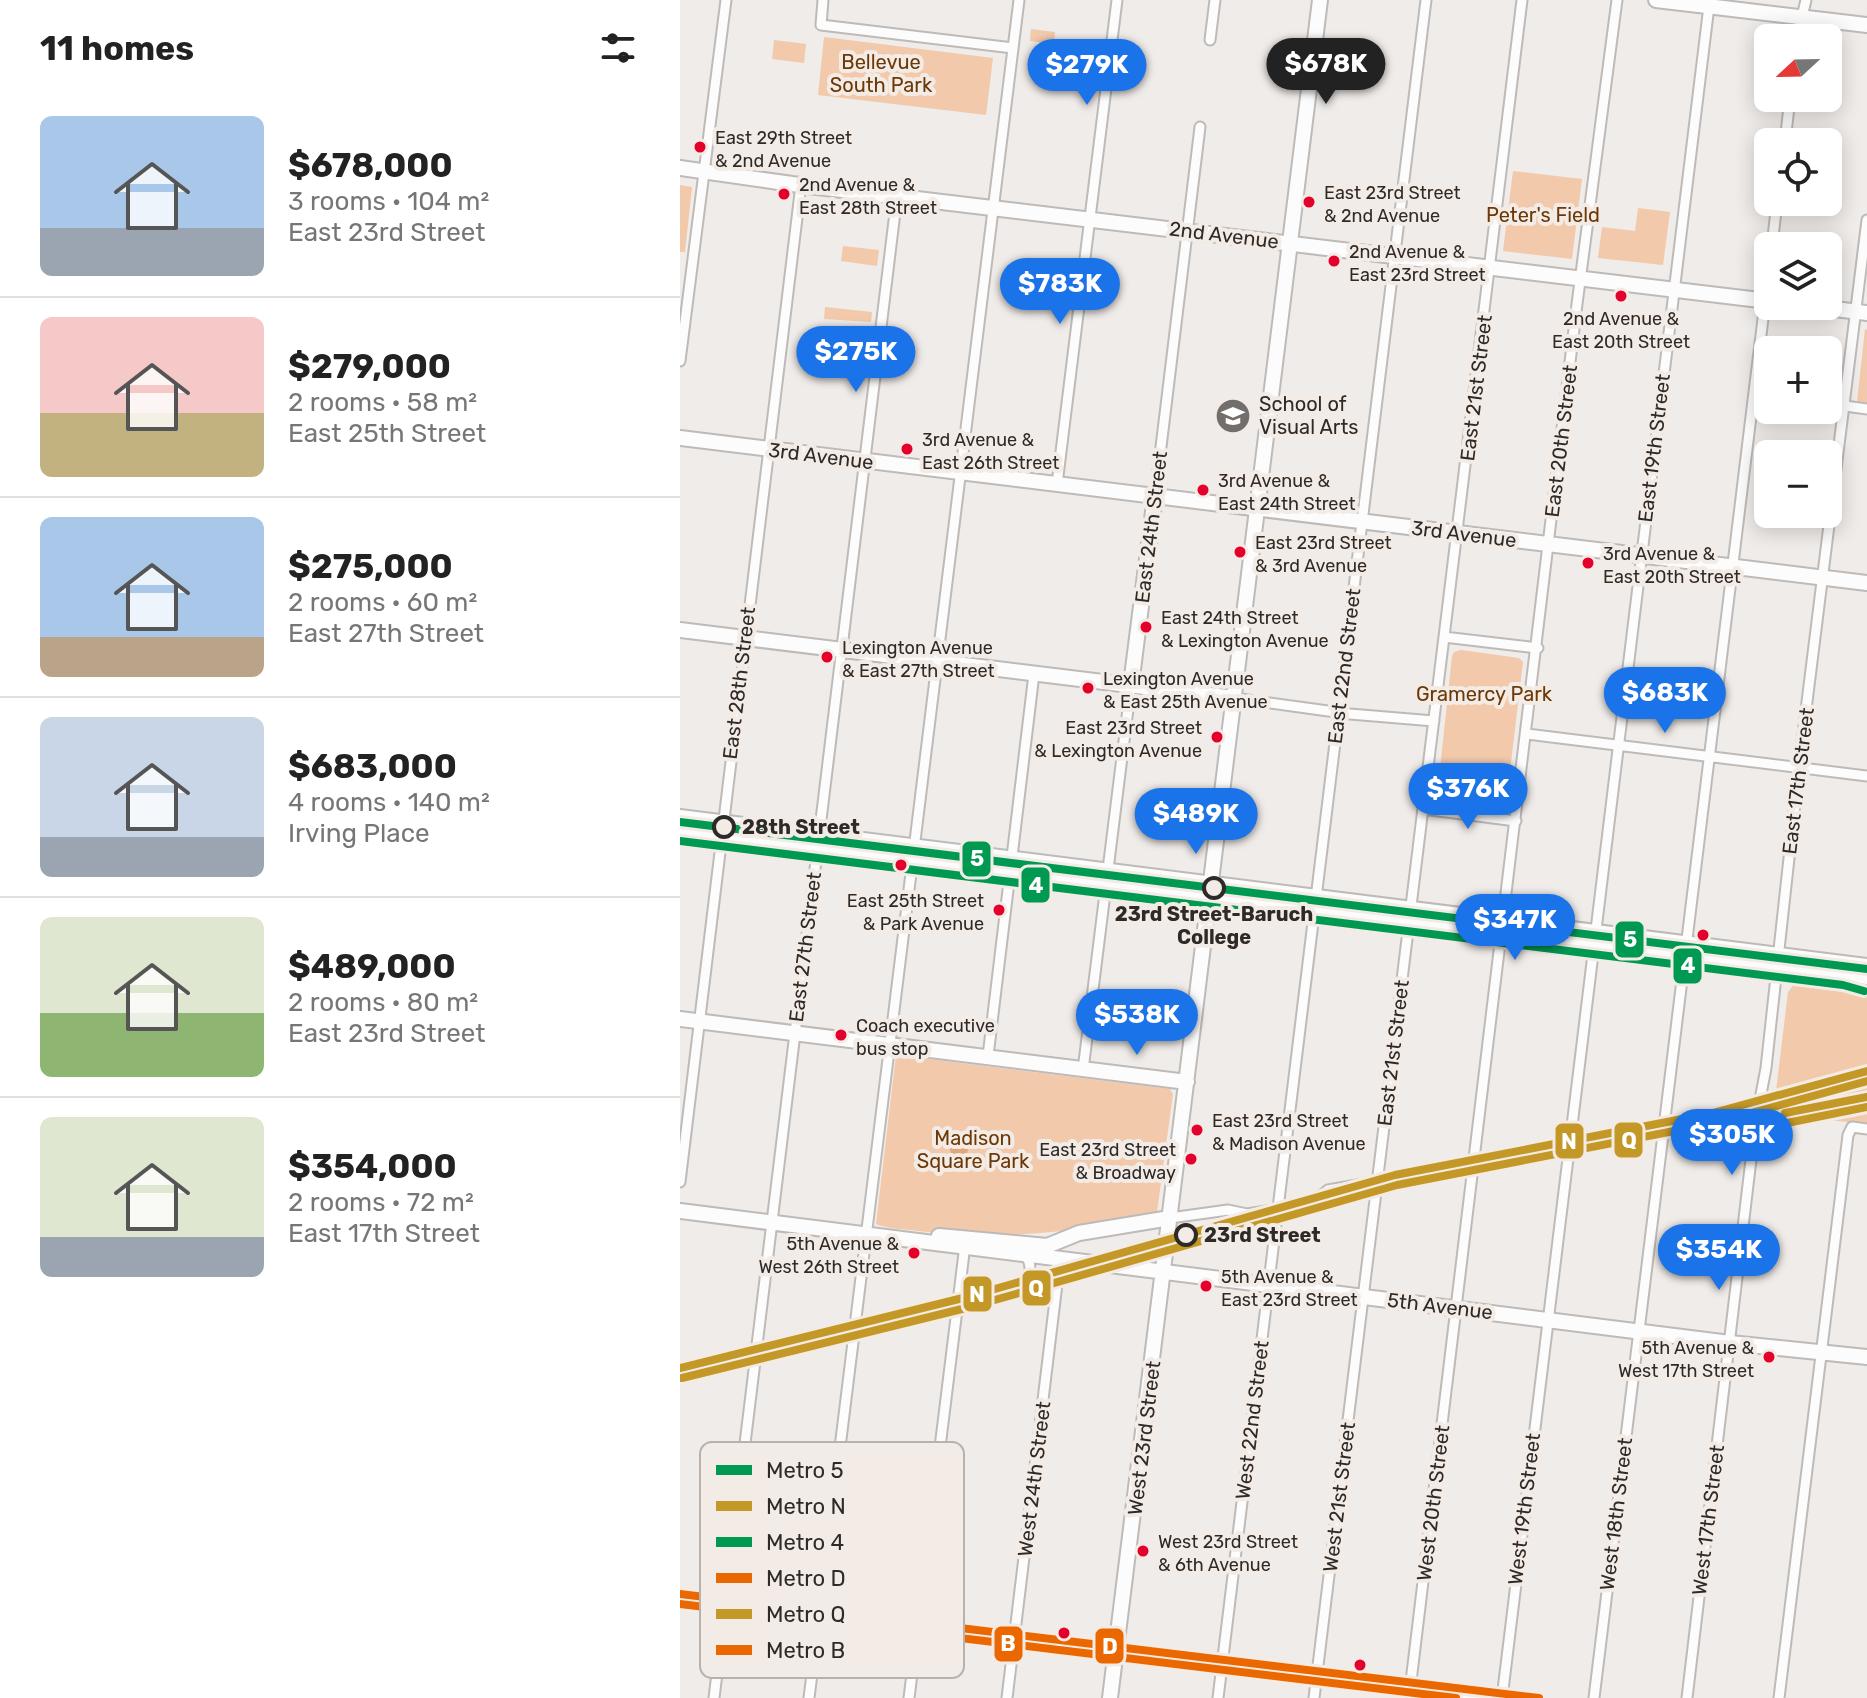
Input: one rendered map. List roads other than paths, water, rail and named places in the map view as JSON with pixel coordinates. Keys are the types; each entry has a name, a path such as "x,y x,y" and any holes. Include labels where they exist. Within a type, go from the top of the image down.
{"main road":[{"name":"West 23rd Street","path":"1110,1698 1320,0"},
{"path":"1656,0 1867,25"},
{"name":"2nd Avenue","path":"680,168 1754,299"},
{"path":"1842,310 1862,312"},
{"name":"3rd Avenue","path":"680,438 1867,583"},
{"name":"East 24th Street","path":"1131,685 1155,496"},
{"path":"680,630 1234,698"},
{"path":"680,817 721,830"},
{"path":"680,832 721,830 1211,889 1778,960 1867,977"},
{"path":"1778,960 1867,966"},
{"path":"680,1019 1187,1082"},
{"name":"5th Avenue","path":"680,1211 895,1238 965,1243 1025,1255 1730,1343 1867,1357"},
{"path":"965,1243 1047,1246 1079,1233 1170,1218"},
{"path":"680,1599 700,1601"},
{"path":"964,1634 1316,1677 1409,1693 1490,1698"}],"street":[{"path":"680,361 726,0"},
{"path":"823,0 821,25 1013,48"},
{"path":"841,1442 1019,0"},
{"path":"1057,484 1117,0"},
{"path":"1210,40 1215,0"},
{"name":"East 22nd Street","path":"1268,1285 1426,0"},
{"name":"East 21st Street","path":"1363,1297 1522,0"},
{"name":"East 20th Street","path":"1516,821 1617,0"},
{"path":"1800,24 1806,0"},
{"name":"East 19th Street","path":"1547,1320 1709,6"},
{"name":"East 24th Street","path":"1155,496 1200,127"},
{"name":"East 28th Street","path":"680,1182 801,185"},
{"name":"East 27th Street","path":"746,1442 897,196"},
{"name":"East 17th Street","path":"1730,1343 1845,406 1862,312 1867,220"},
{"name":"West 18th Street","path":"1594,1698 1763,320"},
{"path":"1845,406 1867,409"},
{"path":"1444,637 1538,648"},
{"path":"988,1056 1034,674"},
{"name":"East 24th Street","path":"1083,1070 1131,685"},
{"path":"1234,698 1434,721"},
{"path":"1527,734 1867,776"},
{"path":"1423,809 1516,821 1457,1308"},
{"path":"1779,1698 1848,1135 1852,1127 1867,1129"},
{"path":"1170,1218 1228,1210 1247,1214 1315,1203 1328,1190 1663,1132"},
{"path":"941,1442 965,1243"},
{"path":"958,1307 1022,1288 1030,1271 1030,1262 1025,1255"},
{"name":"West 24th Street","path":"1007,1698 1060,1259"},
{"name":"West 22nd Street","path":"1218,1698 1268,1285"},
{"name":"West 21st Street","path":"1314,1698 1363,1297"},
{"name":"West 20th Street","path":"1409,1693 1457,1308"},
{"name":"West 19th Street","path":"1502,1698 1547,1320"},
{"name":"West 17th Street","path":"1687,1698 1730,1343"},
{"path":"680,1376 757,1358"},
{"name":"East 27th Street","path":"714,1698 716,1678"},
{"path":"809,1698 811,1678"},
{"path":"909,1698 912,1678"}],"metro line":[{"name":"5","path":"680,822 1867,969"},
{"name":"4","path":"680,841 1843,985 1864,991"},
{"name":"N","path":"680,1368 967,1297 1395,1175 1713,1113 1867,1071"},
{"name":"Q","path":"682,1378 970,1307 1397,1185 1715,1123 1867,1081"},
{"name":"N","path":"1785,1113 1867,1097"},
{"name":"Q","path":"1787,1123 1867,1107"},
{"name":"D","path":"680,1594 700,1596"},
{"name":"B","path":"680,1604 700,1606"},
{"name":"D","path":"964,1628 1539,1698"},
{"name":"B","path":"964,1638 1456,1698"}],"place":[{"name":"East 29th Street & 2nd Avenue","path":"700,147"},
{"name":"2nd Avenue & East 28th Street","path":"784,194"},
{"name":"East 23rd Street & 2nd Avenue","path":"1309,202"},
{"name":"2nd Avenue & East 23rd Street","path":"1334,261"},
{"name":"2nd Avenue & East 20th Street","path":"1621,296"},
{"name":"School of Visual Arts","path":"1233,416"},
{"name":"3rd Avenue & East 26th Street","path":"907,449"},
{"name":"3rd Avenue & East 24th Street","path":"1203,490"},
{"name":"East 23rd Street & 3rd Avenue","path":"1240,552"},
{"name":"3rd Avenue & East 20th Street","path":"1588,563"},
{"name":"East 24th Street & Lexington Avenue","path":"1146,627"},
{"name":"Lexington Avenue & East 27th Street","path":"827,657"},
{"name":"Lexington Avenue & East 25th Avenue","path":"1088,688"},
{"name":"East 23rd Street & Lexington Avenue","path":"1217,737"},
{"name":"28th Street","path":"724,827"},
{"name":"23rd Street-Baruch College","path":"1214,888"},
{"name":"East 25th Street & Park Avenue","path":"999,910"},
{"name":"Coach executive bus stop","path":"841,1035"},
{"name":"East 23rd Street & Madison Avenue","path":"1197,1130"},
{"name":"East 23rd Street & Broadway","path":"1191,1159"},
{"name":"23rd Street","path":"1186,1235"},
{"name":"5th Avenue & West 26th Street","path":"914,1253"},
{"name":"5th Avenue & East 23rd Street","path":"1206,1286"},
{"name":"5th Avenue & West 17th Street","path":"1769,1357"},
{"name":"West 23rd Street & 6th Avenue","path":"1143,1551"}],"park label":[{"name":"Bellevue South Park","path":"881,74"},
{"name":"Peter's Field","path":"1543,215"},
{"name":"Gramercy Park","path":"1484,694"},
{"name":"Madison Square Park","path":"973,1150"}]}
